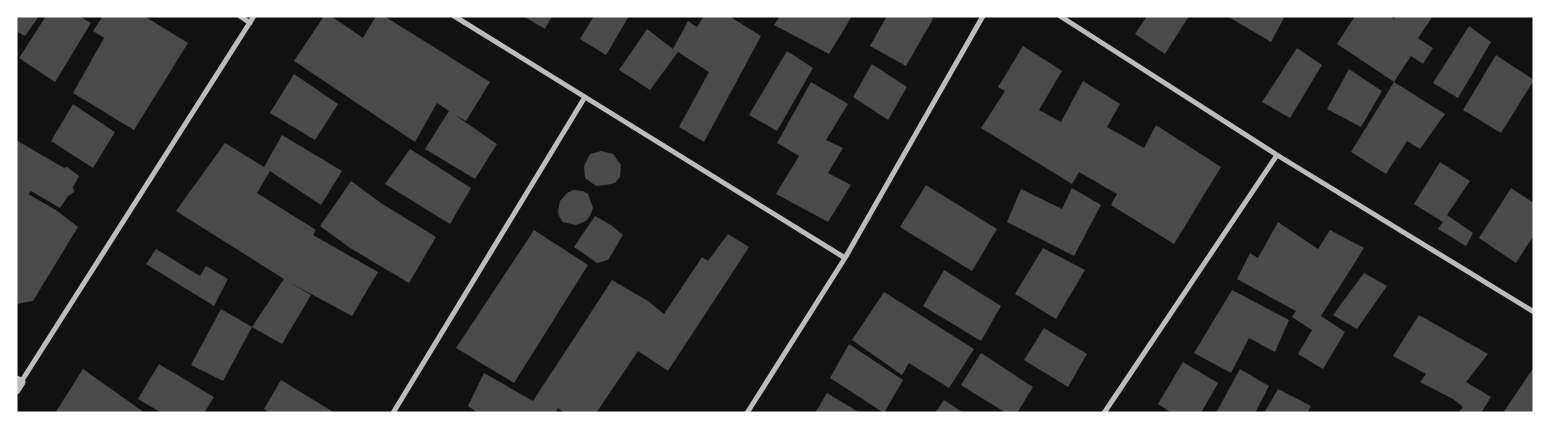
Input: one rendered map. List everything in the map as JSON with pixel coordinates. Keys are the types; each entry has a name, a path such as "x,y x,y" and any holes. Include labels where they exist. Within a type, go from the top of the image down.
{"street":[{"path":"240,16 250,23"},
{"path":"18,384 254,16"},
{"path":"454,16 845,258"},
{"path":"747,413 845,258 983,16"},
{"path":"1060,16 1277,155 1533,310"},
{"path":"393,413 585,97"},
{"path":"1107,412 1277,155"}],"building":[{"path":"16,16 39,16 25,36 16,31"},
{"path":"46,16 79,16 91,23 55,82 19,58"},
{"path":"103,16 144,16 188,43 134,130 73,93 104,38 93,31"},
{"path":"324,16 331,16 363,38 376,16 384,16 490,82 466,121 455,115 497,144 475,179 425,149 449,111 437,103 415,142 294,61"},
{"path":"523,16 552,16 545,29"},
{"path":"594,16 629,16 606,55 580,39"},
{"path":"704,16 729,16 761,36 704,142 679,127 709,72 678,52 650,90 619,70 647,29 673,49 688,21 697,27"},
{"path":"780,16 852,16 829,54 774,25"},
{"path":"887,16 928,16 933,19 906,66 870,46"},
{"path":"1147,16 1189,16 1165,54 1135,34"},
{"path":"1227,16 1285,16 1271,42"},
{"path":"1355,16 1390,16 1394,19 1396,16 1433,16 1418,38 1433,48 1423,64 1411,56 1394,82 1337,44"},
{"path":"1469,26 1491,42 1458,98 1433,83"},
{"path":"1023,46 1062,71 1039,110 1061,122 1083,81 1120,104 1107,127 1144,148 1156,125 1221,167 1174,244 1111,205 1117,194 1079,172 1072,184 981,128 1005,91 998,87"},
{"path":"1297,48 1322,65 1290,118 1262,102"},
{"path":"787,51 813,68 777,131 749,115"},
{"path":"1496,55 1534,80 1501,133 1463,110"},
{"path":"872,64 907,87 888,120 853,97"},
{"path":"1349,69 1382,91 1361,127 1327,109"},
{"path":"294,74 338,104 315,140 270,113"},
{"path":"811,82 848,104 826,140 843,148 828,173 851,185 828,222 776,194 799,156 777,143"},
{"path":"1394,82 1445,114 1420,149 1407,141 1386,174 1351,152"},
{"path":"73,104 115,132 93,168 51,141"},
{"path":"282,135 342,171 321,205 270,171 257,193 316,230 313,235 378,272 352,316 289,282 311,295 282,344 252,327 284,279 176,211 225,143 264,167"},
{"path":"16,140 64,168 67,167 79,176 73,187 74,192 68,196 60,208 31,191 28,194 56,210 78,227 33,301 16,304"},
{"path":"410,149 471,188 450,224 385,184"},
{"path":"601,151 613,154 621,165 620,177 615,183 596,186 585,178 584,166 590,154"},
{"path":"1440,162 1470,181 1447,215 1473,233 1466,246 1438,229 1443,222 1414,204"},
{"path":"351,181 381,203 436,237 409,283 350,248 320,226"},
{"path":"926,185 997,229 972,271 900,227"},
{"path":"1072,188 1101,205 1074,256 1007,222 1021,189 1062,209"},
{"path":"1511,188 1534,203 1534,235 1516,263 1479,238"},
{"path":"573,190 583,191 588,194 593,208 586,221 576,225 563,222 558,211 560,201 567,193"},
{"path":"595,216 611,225 623,235 608,260 597,263 574,247"},
{"path":"1278,222 1318,249 1330,230 1364,248 1321,316 1345,332 1323,369 1298,354 1312,330 1292,317 1296,311 1237,279 1250,253 1258,258"},
{"path":"534,230 588,265 514,383 456,348"},
{"path":"728,234 749,247 668,371 638,351 596,413 565,413 558,408 555,413 478,413 468,406 484,373 533,401 612,280 648,301 664,314 702,257 708,261"},
{"path":"1043,248 1085,270 1056,319 1015,294"},
{"path":"156,249 200,276 206,266 228,279 214,306 146,264"},
{"path":"944,270 1001,306 981,341 923,306"},
{"path":"1364,273 1387,286 1357,329 1333,315"},
{"path":"1232,290 1289,320 1275,352 1249,338 1231,373 1194,353"},
{"path":"884,292 974,349 949,388 909,363 902,375 852,340"},
{"path":"221,309 252,327 223,381 191,365"},
{"path":"1419,315 1488,354 1466,382 1491,397 1481,413 1458,413 1463,407 1453,399 1420,382 1426,374 1393,356"},
{"path":"1044,328 1087,354 1068,387 1024,360"},
{"path":"849,344 903,380 884,413 830,378"},
{"path":"981,353 1033,387 1017,413 1006,413 961,385"},
{"path":"1183,362 1218,383 1201,413 1172,413 1158,404"},
{"path":"159,364 214,397 204,413 162,413 138,399"},
{"path":"1534,367 1534,413 1503,413"},
{"path":"83,369 145,413 55,413"},
{"path":"1240,369 1269,386 1255,413 1216,413"},
{"path":"281,380 335,413 270,413 264,409"},
{"path":"1278,389 1311,406 1307,413 1264,413"},
{"path":"827,393 860,413 815,413"},
{"path":"944,400 964,413 935,413"}]}
